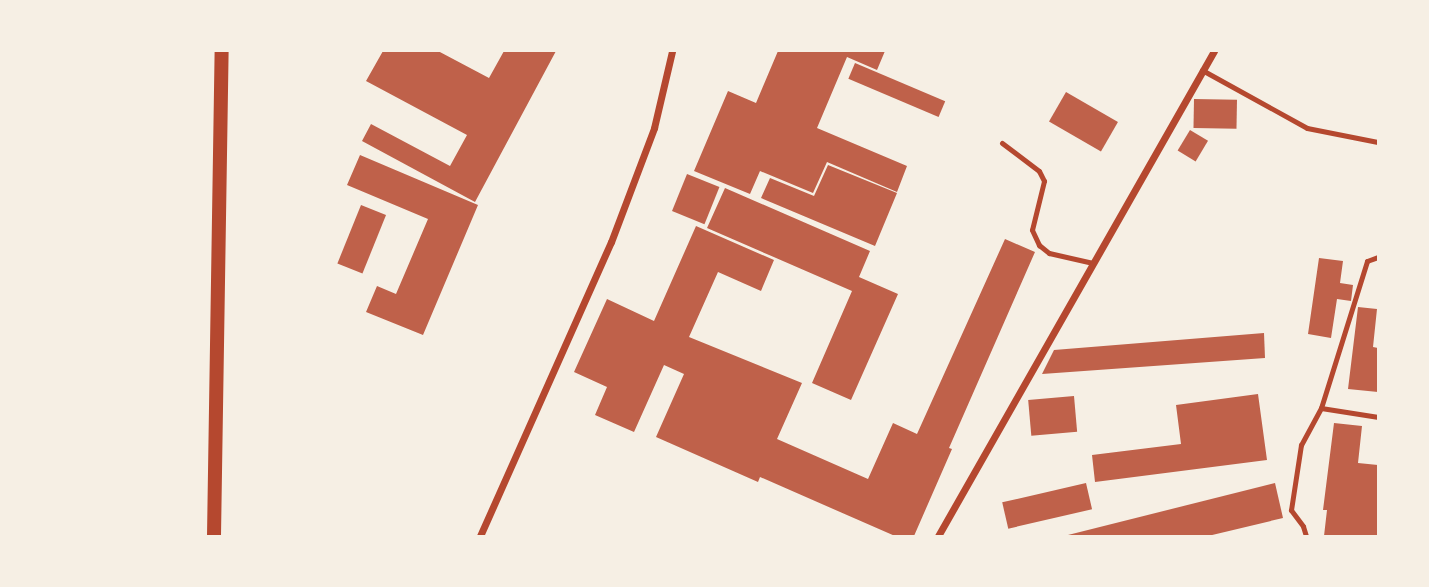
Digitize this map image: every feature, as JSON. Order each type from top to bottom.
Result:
[{"type":"main road","points":[[214,536],[222,51]]},
{"type":"street","points":[[480,536],[611,242],[654,128],[672,51]]},
{"type":"street","points":[[939,536],[1214,51]]},
{"type":"lane","points":[[1202,70],[1307,128],[1378,142]]},
{"type":"lane","points":[[1002,143],[1038,171],[1044,181],[1032,230],[1039,245],[1049,253],[1093,262]]},
{"type":"lane","points":[[1306,536],[1303,526],[1291,510],[1301,445],[1321,408],[1367,261],[1378,257]]},
{"type":"lane","points":[[1321,408],[1378,417]]},
{"type":"building","points":[[383,51],[438,51],[489,78],[504,51],[556,51],[475,202],[362,141],[371,124],[450,166],[467,135],[366,81]]},
{"type":"building","points":[[778,51],[885,51],[877,70],[847,57],[817,128],[907,166],[897,192],[827,162],[813,193],[760,171],[750,194],[694,171],[728,91],[756,103]]},
{"type":"building","points":[[855,63],[945,101],[939,117],[848,79]]},
{"type":"building","points":[[1066,92],[1118,122],[1101,151],[1049,121]]},
{"type":"building","points":[[1194,99],[1237,100],[1236,129],[1193,128]]},
{"type":"building","points":[[1190,130],[1208,141],[1196,161],[1178,151]]},
{"type":"building","points":[[360,155],[478,205],[423,335],[366,312],[377,286],[396,294],[428,219],[347,185]]},
{"type":"building","points":[[828,165],[897,193],[875,246],[761,198],[770,178],[814,196]]},
{"type":"building","points":[[687,174],[719,187],[704,224],[672,211]]},
{"type":"building","points":[[725,188],[870,251],[859,277],[898,294],[851,400],[812,383],[852,291],[707,228]]},
{"type":"building","points":[[361,205],[386,215],[362,274],[337,263]]},
{"type":"building","points":[[696,226],[774,260],[761,291],[718,272],[689,337],[802,383],[777,439],[868,479],[893,423],[917,434],[1005,239],[1035,252],[949,448],[952,449],[914,536],[895,536],[760,477],[758,482],[656,437],[684,374],[664,365],[634,432],[595,415],[607,387],[574,372],[607,299],[654,321]]},
{"type":"building","points":[[1319,258],[1343,261],[1340,283],[1353,285],[1351,301],[1337,299],[1331,338],[1308,334]]},
{"type":"building","points":[[1358,307],[1377,309],[1373,347],[1378,348],[1378,392],[1348,389]]},
{"type":"building","points":[[1264,333],[1265,358],[1042,374],[1054,350]]},
{"type":"building","points":[[1258,394],[1267,460],[1095,482],[1092,455],[1181,444],[1176,405]]},
{"type":"building","points":[[1074,396],[1077,432],[1031,436],[1028,400]]},
{"type":"building","points":[[1334,423],[1362,426],[1358,463],[1378,465],[1378,536],[1324,536],[1327,510],[1323,510]]},
{"type":"building","points":[[1086,483],[1092,509],[1008,529],[1002,502]]},
{"type":"building","points":[[1275,483],[1283,518],[1208,536],[1064,536]]}]
